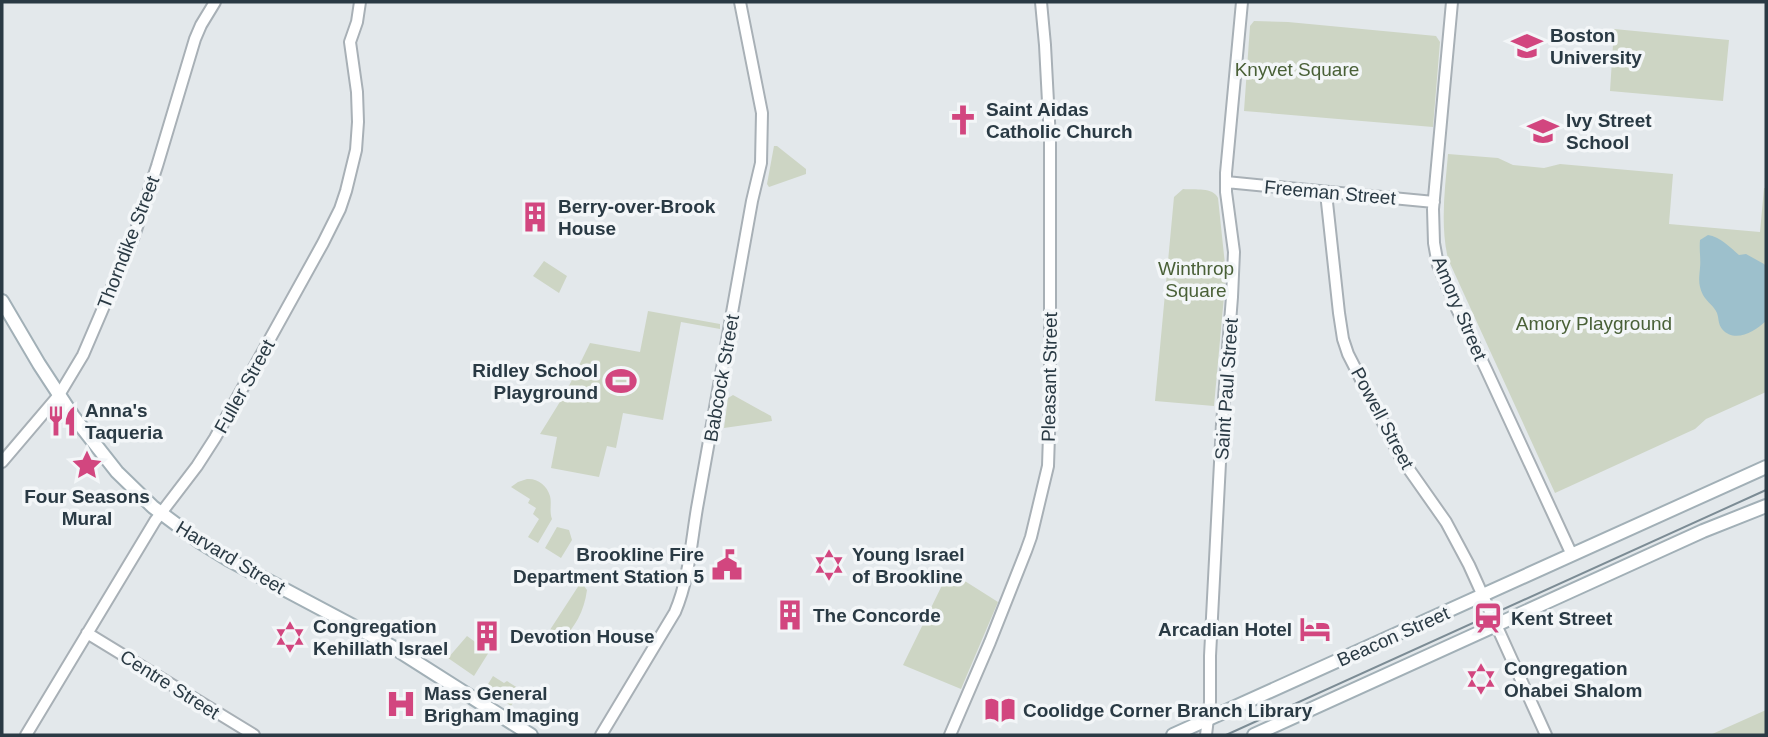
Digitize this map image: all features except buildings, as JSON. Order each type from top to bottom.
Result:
[{"type":"main road","name":"Harvard Street","points":[[2,301],[59,395],[117,472],[161,513],[229,561],[391,646],[531,735]]},
{"type":"main road","name":"Beacon Street","points":[[1173,735],[1766,467]]},
{"type":"main road","name":"Beacon Street","points":[[1254,735],[1703,531],[1766,506]]},
{"type":"street","name":"Thorndike Street","points":[[2,462],[59,395],[83,355],[134,236],[195,39],[215,2]]},
{"type":"street","name":"Fuller Street","points":[[26,735],[161,513],[215,438],[340,209],[356,150],[357,92],[351,42],[360,2]]},
{"type":"street","name":"Babcock Street","points":[[601,735],[675,612],[681,599],[691,553],[752,201],[761,163],[762,113],[740,2]]},
{"type":"street","name":"Pleasant Street","points":[[950,735],[1026,551],[1048,466],[1050,140],[1041,2]]},
{"type":"street","name":"Saint Paul Street","points":[[1206,735],[1234,252],[1226,173],[1242,2]]},
{"type":"street","name":"Amory Street","points":[[1452,2],[1434,202],[1434,243],[1438,265],[1572,555]]},
{"type":"street","name":"Freeman Street","points":[[1226,182],[1434,202]]},
{"type":"street","name":"Powell Street","points":[[1326,192],[1343,339],[1401,458],[1446,522],[1496,625]]},
{"type":"street","points":[[1496,625],[1546,735]]},
{"type":"street","name":"Centre Street","points":[[87,633],[254,735]]},
{"type":"green space","name":"Knyvet Square","points":[[1254,21],[1436,36],[1440,42],[1433,127],[1244,111],[1250,26]]},
{"type":"green space","points":[[1614,29],[1729,40],[1723,101],[1610,91]]},
{"type":"green space","points":[[774,146],[806,169],[806,174],[769,187],[767,184]]},
{"type":"green space","name":"Amory Playground","points":[[1448,154],[1498,158],[1513,165],[1544,168],[1560,164],[1673,174],[1669,224],[1760,232],[1766,188],[1766,392],[1706,419],[1695,429],[1555,493],[1448,259],[1444,220]]},
{"type":"green space","name":"Winthrop Square","points":[[1183,189],[1212,192],[1218,198],[1226,274],[1214,406],[1155,401],[1174,197]]},
{"type":"green space","points":[[544,261],[567,276],[559,293],[533,276]]},
{"type":"green space","name":"Ridley School Playground","points":[[648,311],[720,324],[720,329],[681,322],[663,420],[623,413],[616,448],[607,446],[599,477],[551,468],[557,437],[540,434],[566,392],[590,343],[640,352]]},
{"type":"green space","points":[[733,395],[771,416],[772,421],[724,428],[728,398]]},
{"type":"green space","points":[[527,479],[541,483],[551,499],[552,519],[538,543],[528,537],[539,519],[533,514],[536,508],[528,503],[530,499],[511,487]]},
{"type":"green space","points":[[557,527],[569,530],[572,540],[561,558],[545,548]]},
{"type":"green space","points":[[949,571],[998,602],[961,689],[903,665]]},
{"type":"green space","points":[[581,582],[587,590],[584,605],[574,625],[560,642],[546,636]]},
{"type":"green space","points":[[467,636],[489,652],[474,676],[448,658]]},
{"type":"green space","points":[[493,676],[521,690],[511,706],[485,689]]},
{"type":"green space","points":[[1766,710],[1766,735],[1710,735]]},
{"type":"water","points":[[1708,235],[1721,240],[1739,255],[1746,254],[1766,266],[1766,321],[1745,334],[1733,335],[1722,329],[1716,311],[1701,291],[1700,240]]},
{"type":"tram line","points":[[1226,735],[1766,490]]},
{"type":"place","name":"Boston University","points":[[1527,46]]},
{"type":"place","name":"Saint Aidas Catholic Church","points":[[963,120]]},
{"type":"place","name":"Ivy Street School","points":[[1543,131]]},
{"type":"place","name":"Berry-over-Brook House","points":[[535,217]]},
{"type":"place","name":"Ridley School Playground","points":[[621,381]]},
{"type":"place","name":"Anna's Taqueria","points":[[62,421]]},
{"type":"place","name":"Four Seasons Mural","points":[[87,465]]},
{"type":"place","name":"Brookline Fire Department Station 5","points":[[727,565]]},
{"type":"place","name":"Young Israel of Brookline","points":[[829,565]]},
{"type":"place","name":"The Concorde","points":[[790,615]]},
{"type":"place","name":"Kent Street","points":[[1488,618]]},
{"type":"place","name":"Arcadian Hotel","points":[[1315,629]]},
{"type":"place","name":"Devotion House","points":[[487,636]]},
{"type":"place","name":"Congregation Kehillath Israel","points":[[290,637]]},
{"type":"place","name":"Congregation Ohabei Shalom","points":[[1481,679]]},
{"type":"place","name":"Mass General Brigham Imaging","points":[[401,704]]},
{"type":"place","name":"Coolidge Corner Branch Library","points":[[1000,710]]}]
